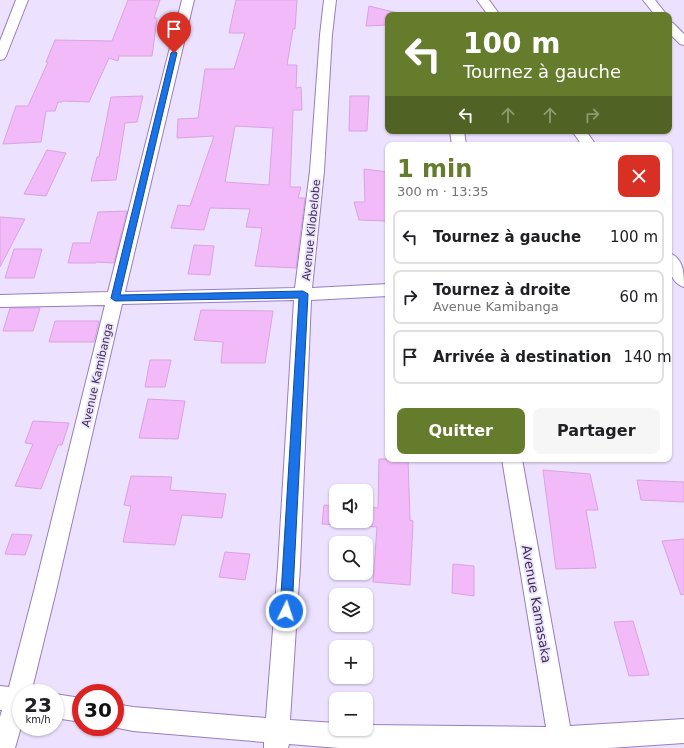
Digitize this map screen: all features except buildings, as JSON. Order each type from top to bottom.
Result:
[{"type":"street","points":[[0,56],[22,0]]},
{"type":"street","name":"Avenue Kamibanga","points":[[17,684],[94,389],[132,224],[188,0]]},
{"type":"street","name":"Avenue Kilobelobe","points":[[277,739],[289,566],[303,294],[317,171],[326,35],[330,0]]},
{"type":"street","points":[[483,0],[492,12]]},
{"type":"street","points":[[649,0],[659,12]]},
{"type":"street","points":[[672,29],[684,41]]},
{"type":"street","points":[[672,263],[684,281]]},
{"type":"street","points":[[672,282],[684,281]]},
{"type":"street","points":[[0,301],[303,294],[385,290]]},
{"type":"street","name":"Avenue Kamasaka","points":[[513,462],[561,744]]},
{"type":"street","name":"Avenue Kamibanga","points":[[3,748],[12,705]]},
{"type":"street","points":[[124,717],[277,739],[448,737],[561,744],[684,731]]},
{"type":"route","points":[[174,53],[115,298],[303,294],[292,522],[286,611]]}]
